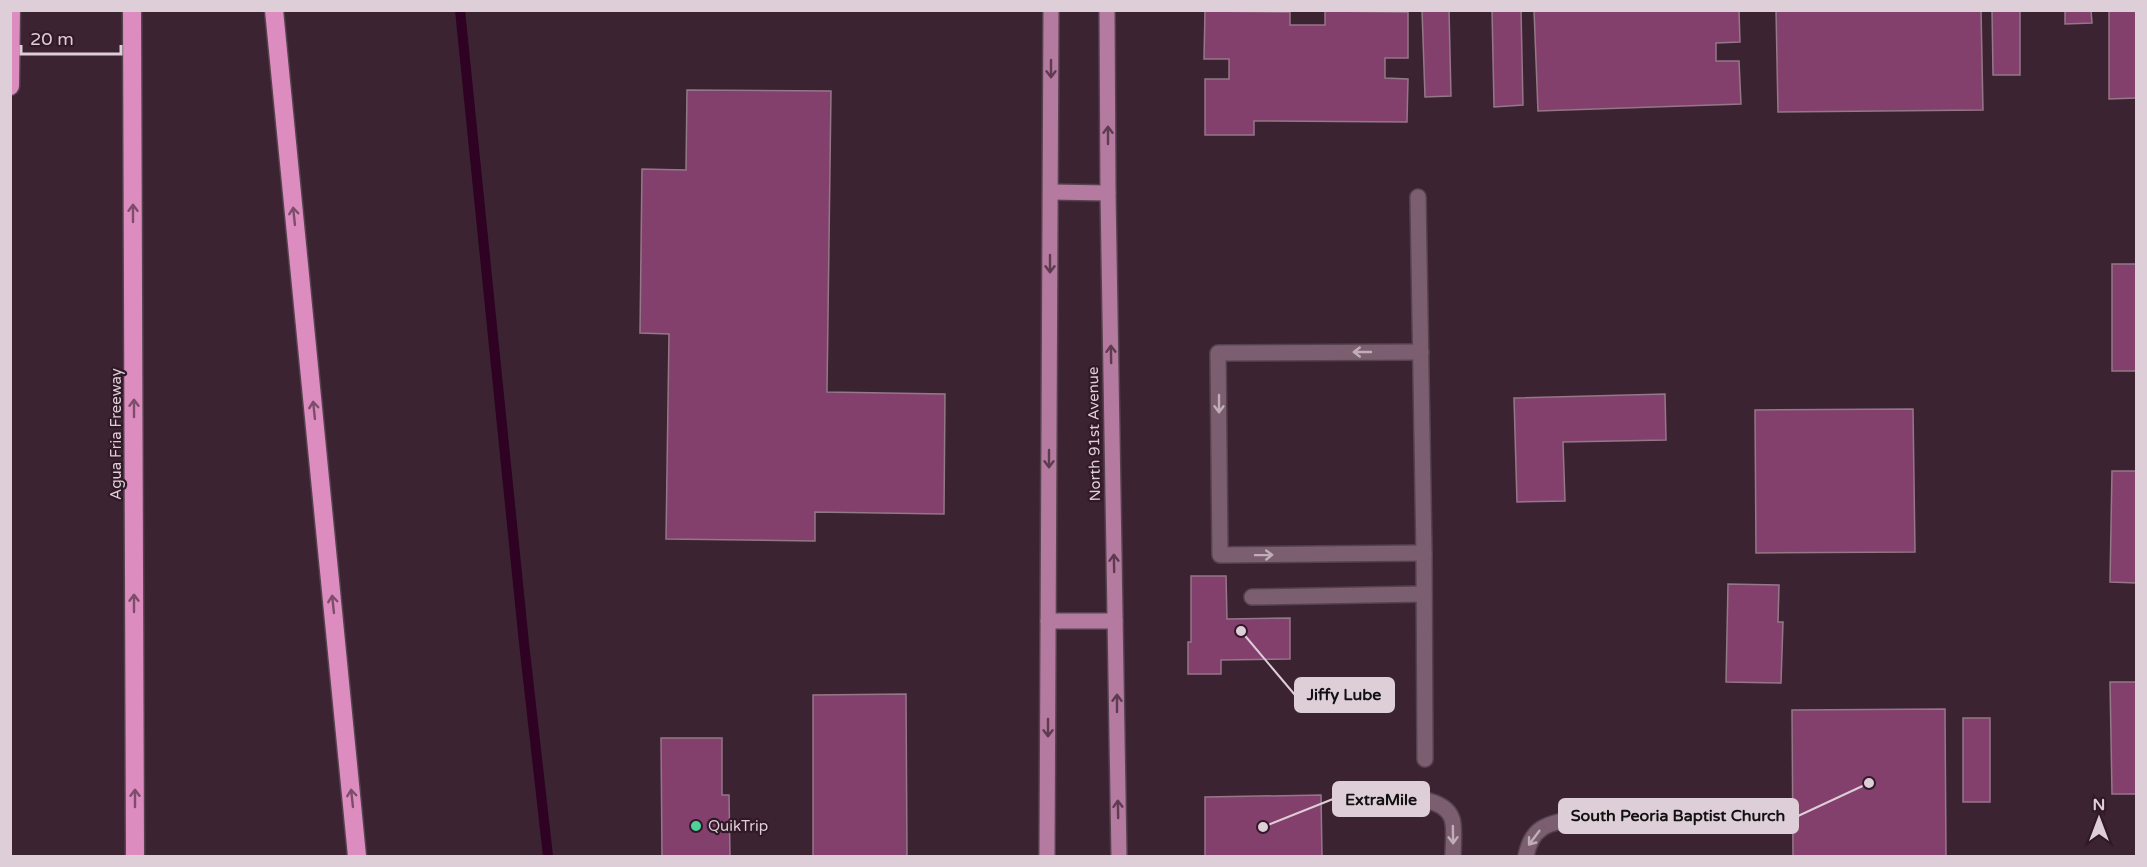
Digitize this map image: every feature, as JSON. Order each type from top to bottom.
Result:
[{"type":"highway","points":[[10,86],[11,10]]},
{"type":"highway","name":"Agua Fria Freeway","points":[[132,10],[135,856]]},
{"type":"highway","points":[[273,10],[357,856]]},
{"type":"main road","points":[[1047,856],[1051,10]]},
{"type":"main road","name":"North 91st Avenue","points":[[1107,10],[1119,856]]},
{"type":"main road","points":[[1051,192],[1108,194]]},
{"type":"main road","points":[[1048,621],[1115,621]]},
{"type":"lane","points":[[1418,197],[1425,759]]},
{"type":"lane","points":[[1421,352],[1218,353],[1220,555],[1424,553]]},
{"type":"lane","points":[[1252,597],[1424,594]]},
{"type":"lane","points":[[1375,798],[1419,799],[1442,805],[1452,819],[1453,856]]},
{"type":"lane","points":[[1526,856],[1528,844],[1542,829],[1568,819],[1670,819]]},
{"type":"building","points":[[1422,10],[1449,10],[1451,96],[1425,97]]},
{"type":"building","points":[[1492,10],[1521,10],[1523,105],[1494,107]]},
{"type":"building","points":[[1534,10],[1739,10],[1740,42],[1716,43],[1716,61],[1739,61],[1741,104],[1538,111]]},
{"type":"building","points":[[1776,10],[1981,10],[1983,110],[1778,112]]},
{"type":"building","points":[[1992,10],[2020,10],[2020,75],[1993,75]]},
{"type":"building","points":[[2065,10],[2091,10],[2092,23],[2065,24]]},
{"type":"building","points":[[2109,10],[2136,10],[2136,98],[2109,99]]},
{"type":"building","points":[[1205,11],[1290,12],[1290,25],[1325,25],[1325,11],[1408,12],[1408,58],[1385,58],[1385,78],[1408,79],[1407,122],[1254,121],[1254,135],[1205,135],[1205,79],[1229,79],[1229,59],[1204,59]]},
{"type":"building","points":[[687,90],[831,91],[827,392],[945,394],[944,514],[815,512],[815,541],[666,539],[669,334],[640,333],[642,169],[686,170]]},
{"type":"building","points":[[2112,264],[2136,264],[2136,371],[2112,371]]},
{"type":"building","points":[[1665,394],[1666,440],[1563,442],[1565,501],[1517,502],[1514,398]]},
{"type":"building","points":[[1913,409],[1915,552],[1756,553],[1755,410]]},
{"type":"building","points":[[2112,471],[2136,471],[2136,583],[2110,582]]},
{"type":"building","points":[[1191,576],[1226,576],[1227,619],[1290,618],[1290,659],[1221,660],[1221,674],[1188,674],[1188,642],[1191,642]]},
{"type":"building","points":[[1728,584],[1779,585],[1778,622],[1783,622],[1781,683],[1726,682]]},
{"type":"building","points":[[2110,682],[2136,682],[2136,794],[2112,794]]},
{"type":"building","points":[[906,694],[907,856],[813,856],[813,695]]},
{"type":"building","points":[[1945,709],[1946,856],[1793,856],[1792,710]]},
{"type":"building","points":[[1963,718],[1990,718],[1990,802],[1963,802]]},
{"type":"building","name":"QuikTrip","points":[[661,738],[722,738],[722,795],[729,795],[730,856],[662,856]]},
{"type":"building","points":[[1321,795],[1322,856],[1205,856],[1205,797]]},
{"type":"waterway","points":[[460,10],[524,643],[548,856]]},
{"type":"place","name":"Jiffy Lube","points":[[1241,631]]},
{"type":"place","name":"South Peoria Baptist Church","points":[[1869,783]]},
{"type":"place","name":"QuikTrip","points":[[696,826]]},
{"type":"place","name":"ExtraMile","points":[[1263,827]]}]
